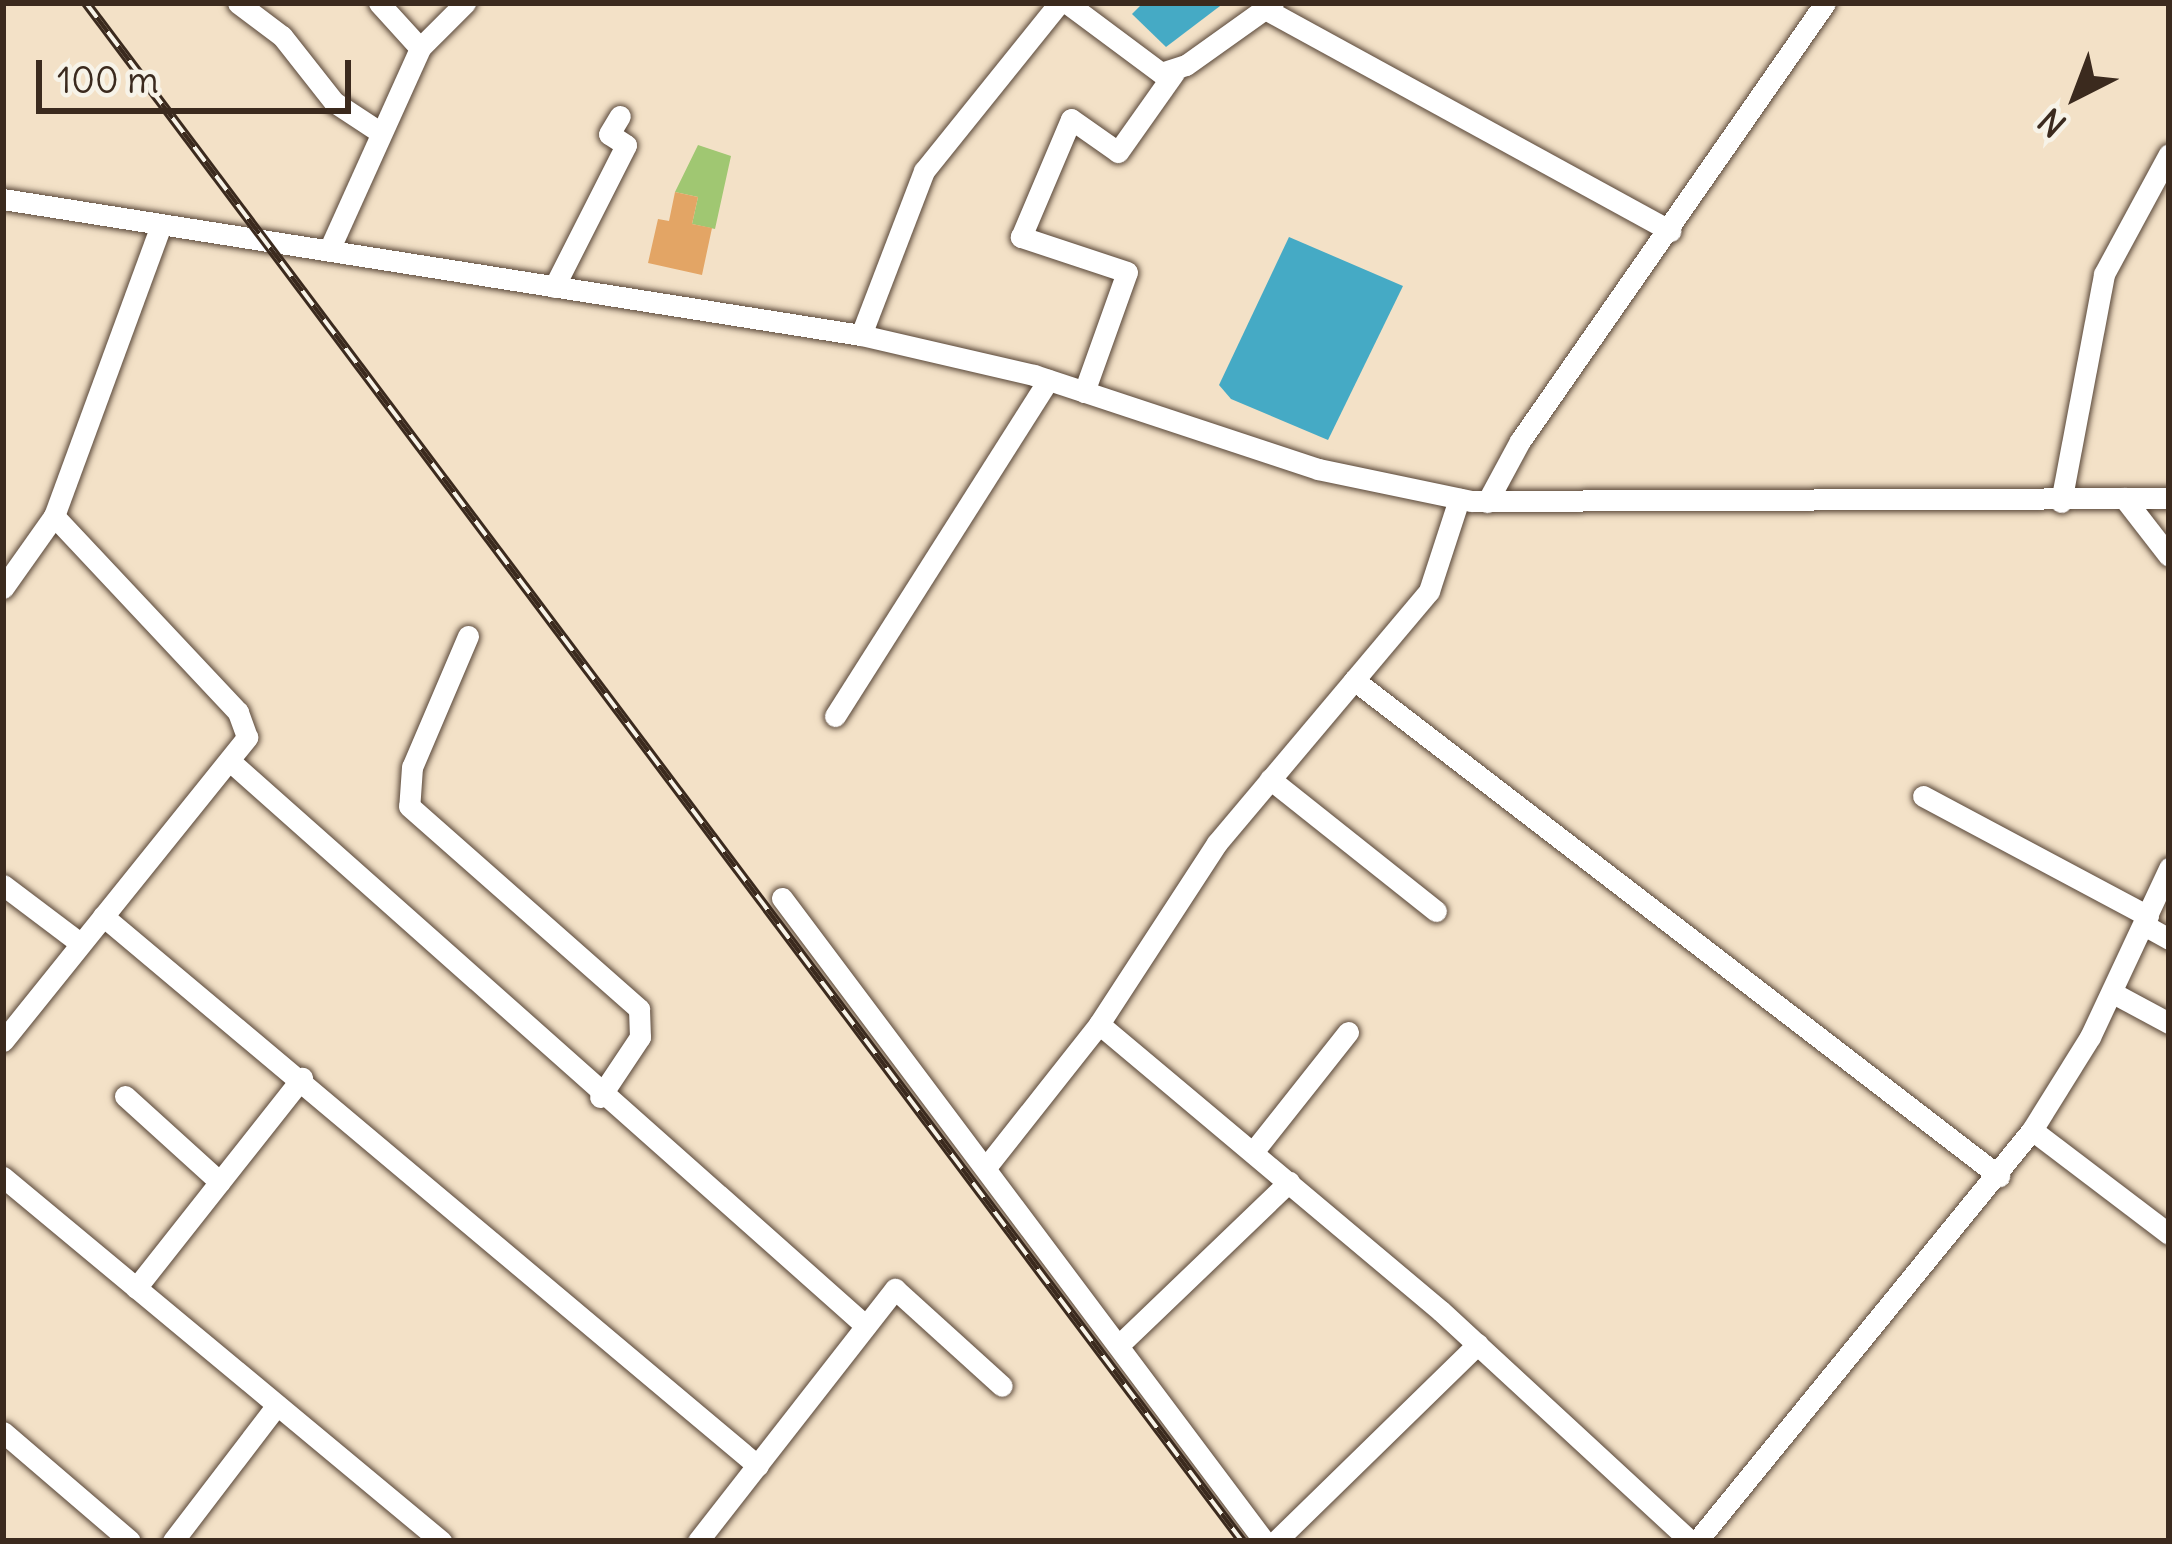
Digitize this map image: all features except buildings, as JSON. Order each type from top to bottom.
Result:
[{"type":"street","points":[[238,3],[282,36],[334,102],[381,133]]},
{"type":"street","points":[[379,3],[421,49]]},
{"type":"street","points":[[329,250],[421,49],[465,3]]},
{"type":"street","points":[[861,335],[925,171],[1063,3],[1149,68],[1174,73]]},
{"type":"street","points":[[1090,21],[1107,3]]},
{"type":"street","points":[[1486,502],[1520,441],[1671,231],[1825,3]]},
{"type":"street","points":[[1084,392],[1127,272],[1021,237],[1071,119],[1118,152],[1174,73],[1270,7],[1671,231]]},
{"type":"street","points":[[554,287],[626,145],[609,134],[620,116]]},
{"type":"street","points":[[2061,502],[2104,274],[2169,154]]},
{"type":"street","points":[[3,199],[861,335],[1048,380],[1318,469],[1460,499],[2061,502],[2169,498]]},
{"type":"street","points":[[3,588],[54,516],[161,225]]},
{"type":"street","points":[[835,716],[1048,380]]},
{"type":"street","points":[[2124,498],[2169,556]]},
{"type":"street","points":[[987,1166],[1099,1024],[1196,874],[1429,591],[1460,499]]},
{"type":"street","points":[[3,1041],[247,737],[245,720],[54,516]]},
{"type":"street","points":[[468,636],[412,767],[410,806],[639,1010],[640,1037],[600,1097]]},
{"type":"street","points":[[1354,680],[1999,1176]]},
{"type":"street","points":[[231,762],[600,1097],[866,1325]]},
{"type":"street","points":[[1270,779],[1436,911]]},
{"type":"street","points":[[1923,796],[2146,921],[2169,939]]},
{"type":"street","points":[[1099,1024],[1478,1344],[1694,1541],[1999,1176],[2032,1130],[2113,993],[2169,868]]},
{"type":"street","points":[[3,885],[80,943]]},
{"type":"street","points":[[782,898],[1121,1343],[1264,1541]]},
{"type":"street","points":[[103,916],[302,1078],[758,1466]]},
{"type":"street","points":[[2113,993],[2169,1023]]},
{"type":"street","points":[[1253,1152],[1348,1032]]},
{"type":"street","points":[[136,1288],[302,1078]]},
{"type":"street","points":[[125,1096],[220,1182]]},
{"type":"street","points":[[2032,1130],[2169,1234]]},
{"type":"street","points":[[3,1177],[441,1541]]},
{"type":"street","points":[[1121,1343],[1288,1182]]},
{"type":"street","points":[[698,1541],[895,1289],[1002,1386]]},
{"type":"street","points":[[1276,1541],[1478,1344]]},
{"type":"street","points":[[172,1541],[277,1405]]},
{"type":"street","points":[[3,1432],[130,1541]]},
{"type":"green space","points":[[698,145],[731,156],[715,229],[692,224],[698,197],[675,192]]},
{"type":"water","points":[[1143,3],[1224,3],[1166,47],[1132,14]]},
{"type":"water","points":[[1289,237],[1403,286],[1328,440],[1231,399],[1219,385]]},
{"type":"railway","points":[[86,3],[1242,1541]]}]
